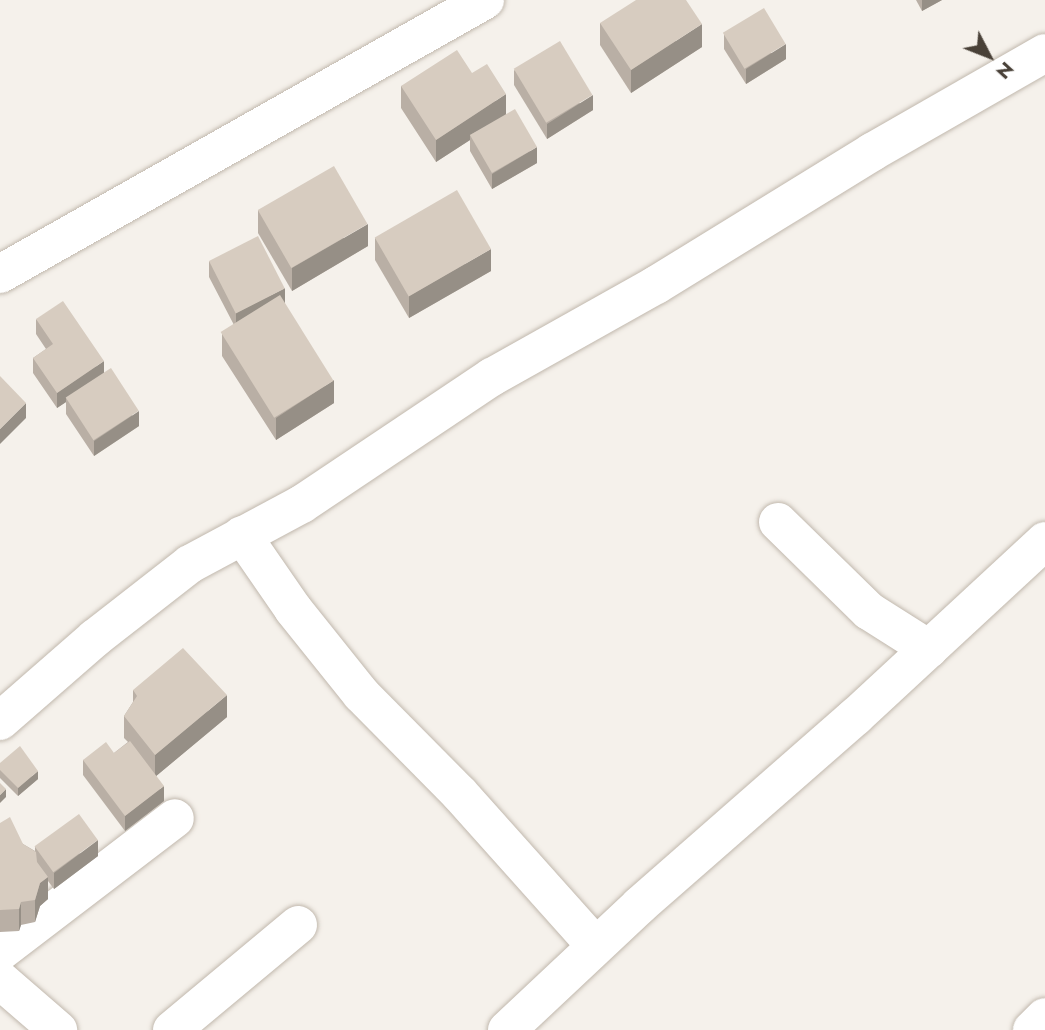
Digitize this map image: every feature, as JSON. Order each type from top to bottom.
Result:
[{"type":"street","points":[[0,274],[485,0]]},
{"type":"street","points":[[0,721],[136,605],[190,564],[302,504],[492,377],[656,285],[872,152],[1045,53]]},
{"type":"street","points":[[778,522],[869,611],[929,649]]},
{"type":"street","points":[[242,535],[293,610],[361,694],[460,793],[596,946]]},
{"type":"street","points":[[507,1030],[596,946],[929,649],[1045,541]]},
{"type":"street","points":[[0,953],[175,818]]},
{"type":"street","points":[[172,1030],[299,925]]},
{"type":"street","points":[[0,980],[58,1030]]},
{"type":"street","points":[[1032,1030],[1045,1017]]},
{"type":"building","points":[[636,0],[686,0],[702,24],[631,70],[600,23]]},
{"type":"building","points":[[764,8],[786,44],[744,69],[723,33]]},
{"type":"building","points":[[560,41],[592,95],[546,123],[514,69]]},
{"type":"building","points":[[457,50],[472,73],[487,64],[506,94],[436,140],[401,86]]},
{"type":"building","points":[[515,109],[537,147],[492,173],[470,135]]},
{"type":"building","points":[[334,166],[368,224],[291,268],[258,210]]},
{"type":"building","points":[[457,190],[491,249],[409,296],[375,238]]},
{"type":"building","points":[[258,236],[285,289],[236,314],[209,261]]},
{"type":"building","points":[[280,295],[334,381],[274,418],[221,332]]},
{"type":"building","points":[[63,301],[104,361],[57,393],[33,358],[53,344],[36,319]]},
{"type":"building","points":[[111,368],[139,411],[93,440],[66,397]]},
{"type":"building","points":[[0,376],[26,403],[0,429]]},
{"type":"building","points":[[183,648],[227,695],[155,755],[124,716],[137,696],[133,690]]},
{"type":"building","points":[[130,741],[164,786],[125,816],[83,760],[106,742],[114,753]]},
{"type":"building","points":[[20,746],[38,771],[18,788],[0,770],[0,763]]},
{"type":"building","points":[[0,783],[6,789],[0,795]]},
{"type":"building","points":[[79,814],[98,840],[53,872],[35,846]]},
{"type":"building","points":[[10,817],[23,844],[36,852],[37,862],[48,877],[40,883],[35,900],[21,902],[19,909],[0,910],[0,823]]}]
